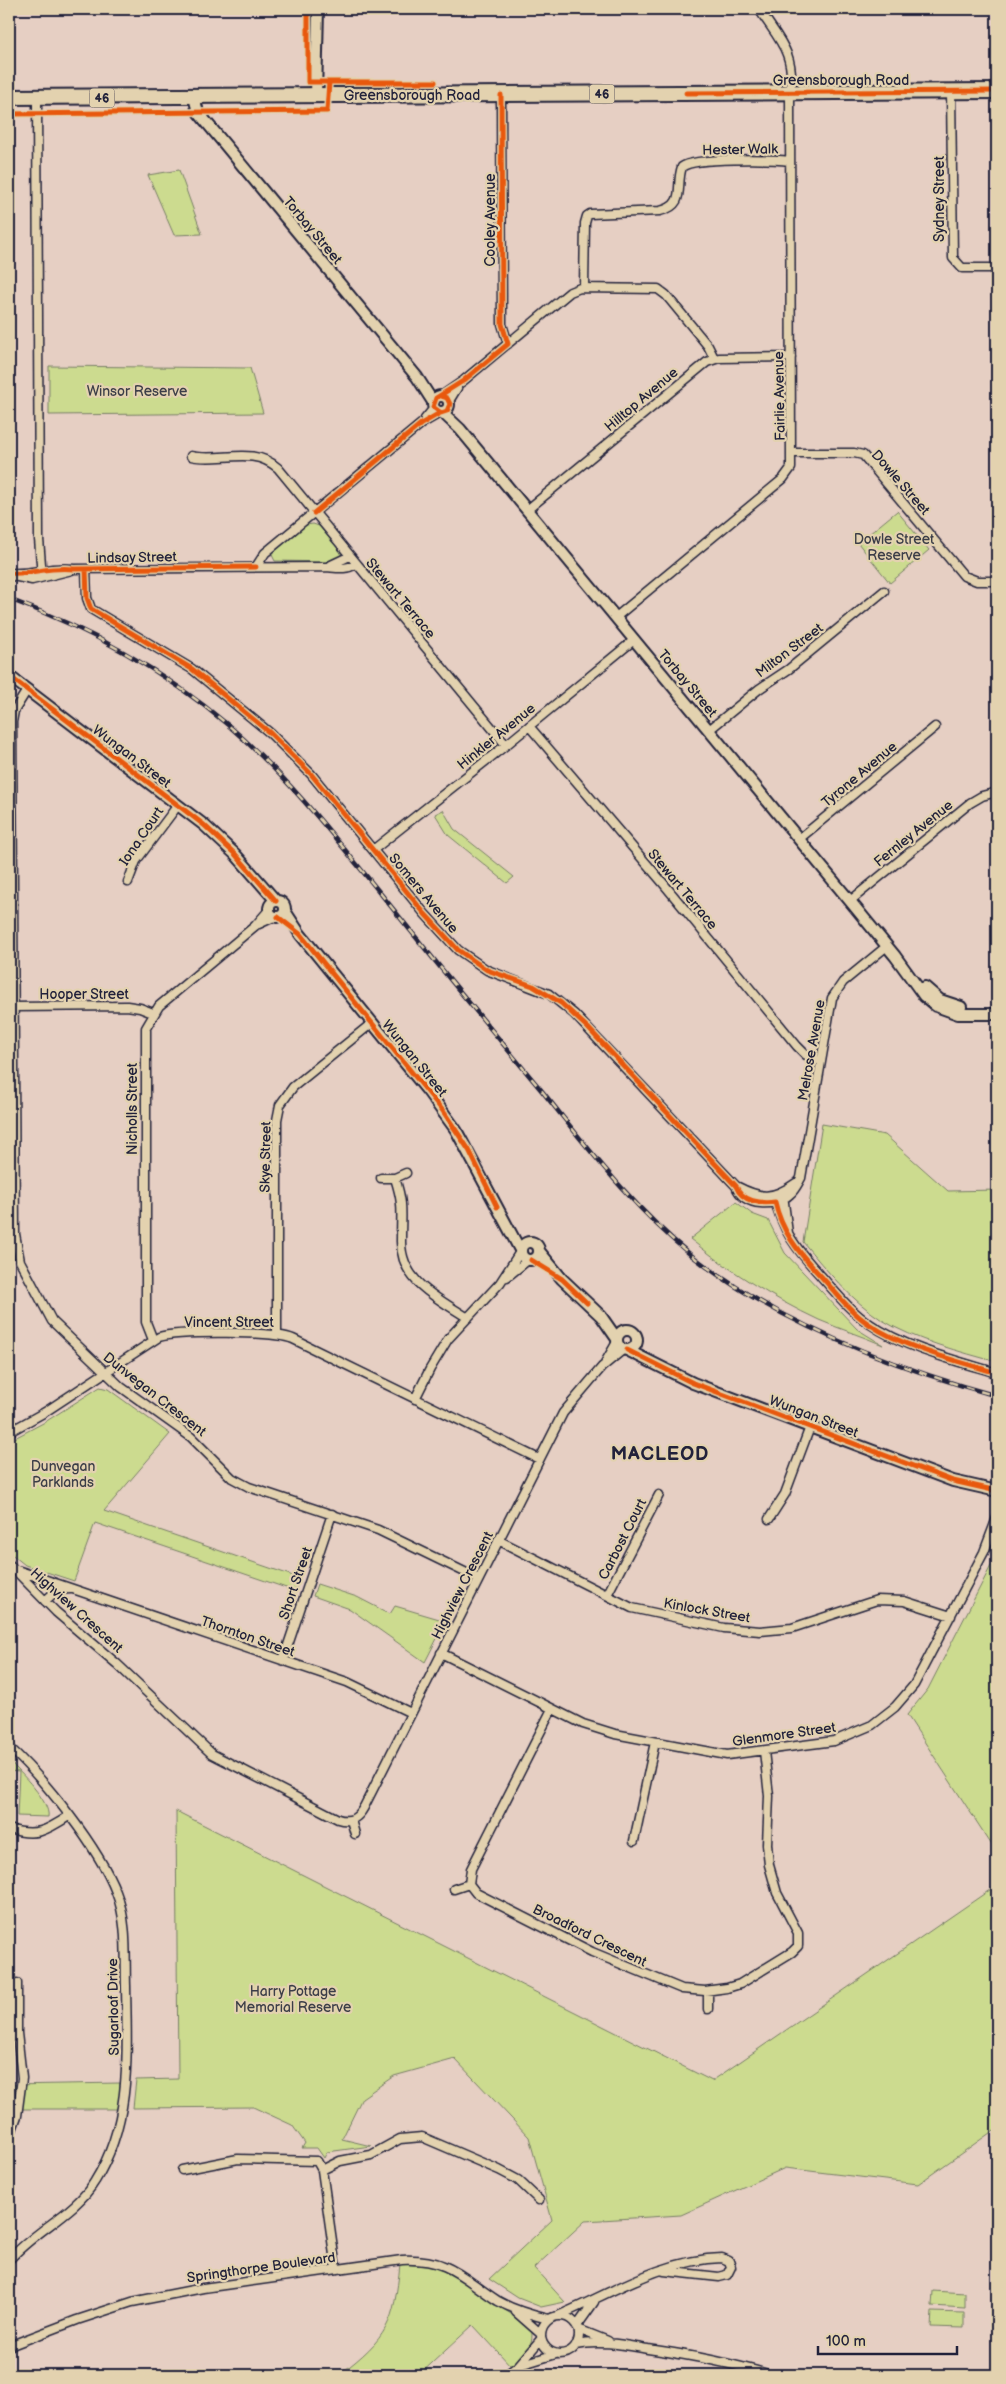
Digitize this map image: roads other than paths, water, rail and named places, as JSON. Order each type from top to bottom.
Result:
[{"type":"highway","name":"Greensborough Road","points":[[37,98],[997,91]]},
{"type":"highway","name":"46","points":[[9,99],[37,98]]},
{"type":"street","points":[[316,96],[318,9]]},
{"type":"street","name":"Fairlie Avenue","points":[[616,617],[783,479],[791,468],[790,92],[792,70],[786,50],[759,9]]},
{"type":"street","name":"Sydney Street","points":[[951,91],[953,258],[962,268],[997,268]]},
{"type":"street","name":"Cooley Avenue","points":[[500,95],[502,324],[508,344]]},
{"type":"street","name":"Torbay Street","points":[[194,97],[198,112],[895,956],[938,1003]]},
{"type":"street","points":[[37,98],[39,539],[41,573]]},
{"type":"street","name":"Hester Walk","points":[[584,288],[585,223],[587,216],[590,214],[655,211],[670,208],[679,194],[681,170],[684,165],[693,162],[750,158],[790,161]]},
{"type":"street","points":[[256,567],[260,558],[421,424],[463,381],[570,292],[584,288],[658,289],[666,295],[708,346],[714,358],[791,357]]},
{"type":"street","name":"Hilltop Avenue","points":[[527,510],[703,364],[714,358]]},
{"type":"street","name":"Dowle Street","points":[[792,454],[854,453],[863,455],[964,576],[977,581],[997,581]]},
{"type":"street","name":"Stewart Terrace","points":[[191,456],[210,458],[238,455],[262,458],[278,468],[506,745]]},
{"type":"street","name":"Lindsay Street","points":[[327,566],[339,563],[350,556]]},
{"type":"street","name":"Lindsay Street","points":[[9,574],[27,580],[41,573],[74,569],[327,566],[346,568],[356,564]]},
{"type":"street","name":"Somers Avenue","points":[[86,569],[87,598],[91,609],[192,669],[246,712],[300,762],[425,914],[458,950],[487,970],[549,994],[574,1014],[736,1186],[754,1195],[774,1199],[783,1196]]},
{"type":"street","name":"Milton Street","points":[[709,730],[759,689],[789,669],[884,591]]},
{"type":"street","name":"Hinkler Avenue","points":[[373,850],[506,745],[634,640]]},
{"type":"street","name":"Wungan Street","points":[[9,676],[219,838],[257,881],[275,910],[300,934],[456,1130],[469,1150],[520,1251]]},
{"type":"street","name":"Dunvegan Crescent","points":[[28,690],[14,711],[12,722],[11,993],[13,1007],[14,1234],[17,1253],[42,1305],[52,1321],[104,1372],[191,1437],[232,1478],[249,1487],[392,1536],[479,1579]]},
{"type":"street","name":"Stewart Terrace","points":[[529,726],[663,883],[797,1046],[806,1056],[821,1062]]},
{"type":"street","name":"Tyrone Avenue","points":[[799,839],[935,727]]},
{"type":"street","name":"Fernley Avenue","points":[[850,901],[962,809],[976,799],[997,792]]},
{"type":"street","name":"Iona Court","points":[[128,882],[136,862],[178,805]]},
{"type":"street","name":"Nicholls Street","points":[[153,1340],[146,1322],[146,1028],[153,1013],[168,997],[275,910]]},
{"type":"street","name":"Melrose Avenue","points":[[783,1196],[799,1181],[804,1167],[830,1009],[835,992],[843,982],[887,946]]},
{"type":"street","points":[[938,1003],[963,1007],[997,1007]]},
{"type":"street","points":[[938,1003],[958,1014],[997,1014]]},
{"type":"street","name":"Hooper Street","points":[[13,1007],[127,1006],[153,1013]]},
{"type":"street","name":"Skye Street","points":[[277,1334],[277,1120],[280,1105],[293,1087],[372,1023]]},
{"type":"street","points":[[381,1178],[395,1178],[406,1173]]},
{"type":"street","points":[[395,1178],[403,1208],[401,1249],[408,1270],[424,1290],[468,1318]]},
{"type":"street","points":[[783,1196],[789,1235]]},
{"type":"street","points":[[774,1199],[781,1222],[801,1255],[851,1309],[868,1324],[913,1345],[997,1373]]},
{"type":"street","name":"Wungan Street","points":[[505,1222],[531,1242]]},
{"type":"street","points":[[415,1399],[440,1351],[500,1283],[530,1260],[536,1258],[539,1251],[536,1244],[531,1242],[525,1243],[500,1283]]},
{"type":"street","points":[[520,1251],[523,1258],[530,1260]]},
{"type":"street","name":"Wungan Street","points":[[539,1251],[562,1279],[601,1316],[621,1345],[660,1367],[693,1383],[953,1481],[997,1491]]},
{"type":"street","name":"Wungan Street","points":[[530,1260],[562,1279]]},
{"type":"street","name":"Wungan Street","points":[[601,1316],[626,1330]]},
{"type":"street","points":[[626,1330],[635,1335],[636,1341],[632,1348],[621,1345],[619,1334],[626,1330]]},
{"type":"street","name":"Vincent Street","points":[[9,1432],[45,1412],[153,1340],[173,1334],[277,1334],[293,1339],[539,1459]]},
{"type":"street","name":"Wungan Street","points":[[636,1341],[660,1367]]},
{"type":"street","name":"Highview Crescent","points":[[11,1566],[45,1601],[117,1664],[212,1754],[338,1819],[351,1820],[361,1813],[567,1406],[621,1345]]},
{"type":"street","points":[[770,1519],[785,1494],[810,1427]]},
{"type":"street","name":"Carbost Court","points":[[607,1595],[659,1495]]},
{"type":"street","name":"Short Street","points":[[283,1660],[332,1514]]},
{"type":"street","name":"Glenmore Street","points":[[442,1653],[596,1729],[715,1754],[764,1751],[834,1741],[872,1726],[895,1707],[914,1685],[984,1552],[997,1518]]},
{"type":"street","name":"Kinlock Street","points":[[498,1540],[607,1595],[646,1612],[743,1631],[760,1632],[792,1628],[877,1600],[912,1603],[951,1616]]},
{"type":"street","name":"Thornton Street","points":[[11,1566],[74,1590],[355,1685],[411,1713]]},
{"type":"street","points":[[35,1591],[44,1578]]},
{"type":"street","points":[[45,1601],[57,1590],[74,1590]]},
{"type":"street","points":[[454,1889],[469,1884],[471,1869],[552,1708]]},
{"type":"street","points":[[634,1841],[655,1742]]},
{"type":"street","name":"Sugarloaf Drive","points":[[9,1747],[34,1772],[107,1871],[118,1895],[123,1919],[126,1996],[126,2092],[114,2140],[94,2183],[81,2198],[30,2238],[9,2260]]},
{"type":"street","name":"Broadford Crescent","points":[[469,1884],[476,1893],[618,1964],[671,1986],[694,1991],[708,1991],[740,1984],[792,1952],[799,1942],[798,1933],[777,1893],[769,1865],[767,1844],[770,1796],[764,1751]]},
{"type":"street","points":[[9,1829],[26,1833],[42,1832],[68,1816]]},
{"type":"street","points":[[351,1820],[355,1834]]},
{"type":"street","points":[[9,2138],[17,2116],[22,2083],[17,2033],[17,1984]]},
{"type":"street","points":[[708,1991],[708,2009]]},
{"type":"street","points":[[322,2170],[340,2161],[371,2154],[400,2139],[422,2137],[435,2140],[518,2180],[539,2200]]},
{"type":"street","points":[[182,2170],[228,2160],[250,2158],[314,2160],[322,2170],[336,2269]]},
{"type":"street","points":[[518,2366],[541,2336],[542,2328],[549,2319],[560,2316],[630,2282],[664,2271],[718,2258],[728,2260],[731,2267],[727,2275],[720,2277],[664,2271]]},
{"type":"street","name":"Springthorpe Boulevard","points":[[9,2346],[77,2320],[132,2302],[184,2291],[402,2260],[434,2262],[463,2275],[512,2308],[541,2336]]},
{"type":"street","points":[[576,2345],[577,2328],[595,2300]]},
{"type":"street","name":"Springthorpe Boulevard","points":[[512,2308],[549,2319]]},
{"type":"street","points":[[560,2316],[570,2318],[577,2328],[612,2343]]},
{"type":"street","points":[[541,2336],[547,2349],[557,2354]]},
{"type":"street","points":[[506,2375],[518,2366],[539,2357],[568,2352],[576,2345],[587,2342],[612,2343],[695,2356],[771,2375]]},
{"type":"railway","points":[[9,599],[38,610],[96,637],[151,669],[203,705],[228,725],[270,764],[327,828],[612,1177],[650,1218],[691,1255],[724,1279],[760,1301],[837,1340],[917,1371],[997,1396]]},
{"type":"district","name":"MACLEOD","points":[[660,1453]]},
{"type":"park label","name":"Winsor Reserve","points":[[137,391]]},
{"type":"park label","name":"Dowle Street Reserve","points":[[894,548]]},
{"type":"park label","name":"Dunvegan Parklands","points":[[63,1474]]},
{"type":"park label","name":"Harry Pottage Memorial Reserve","points":[[293,1999]]}]
